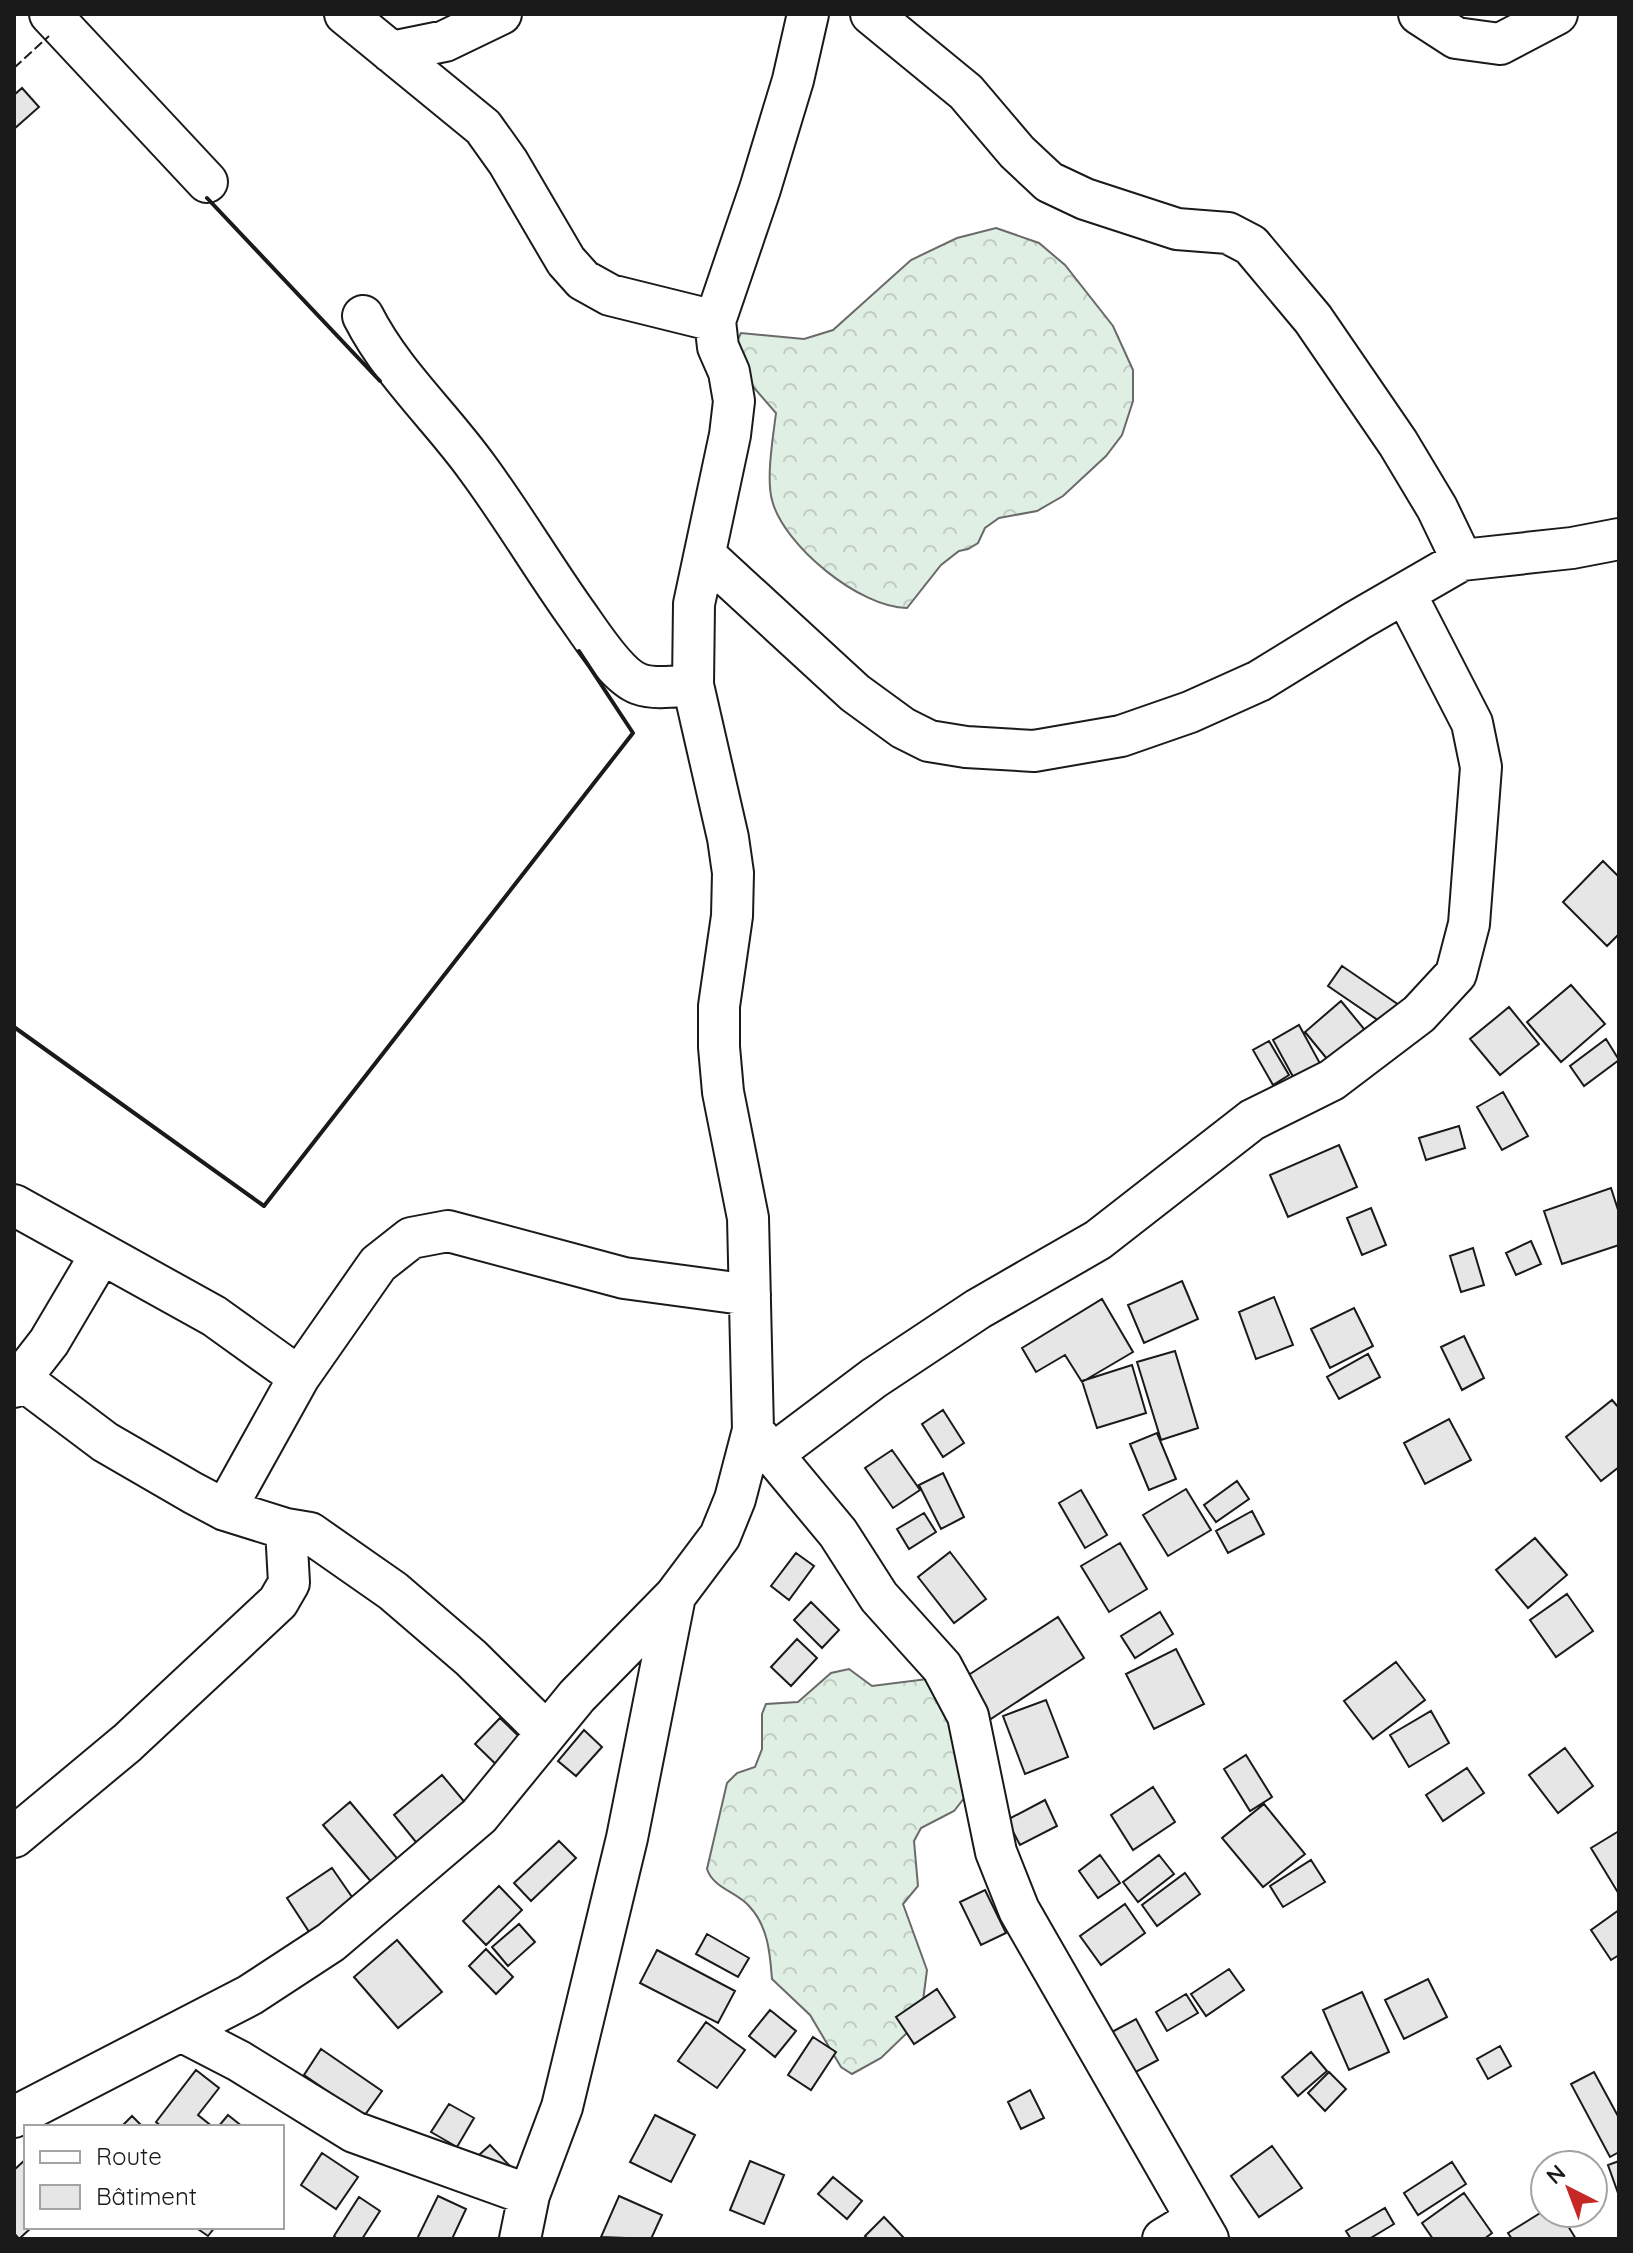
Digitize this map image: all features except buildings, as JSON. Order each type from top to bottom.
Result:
[{"type":"street","points":[[50,14],[207,182]]},
{"type":"street","points":[[345,14],[483,127],[508,162],[566,261],[583,280],[610,295],[715,321]]},
{"type":"street","points":[[391,52],[445,41],[501,14]]},
{"type":"street","points":[[14,2117],[250,1995],[331,1942],[479,1816],[546,1732],[611,1659],[675,1596],[720,1536],[763,1442],[750,1295],[748,1218],[723,1092],[719,1047],[719,1006],[732,916],[733,873],[693,685],[694,604],[730,435],[734,401],[729,372],[718,347],[715,321],[785,107],[808,14]]},
{"type":"street","points":[[871,14],[966,92],[1017,152],[1049,182],[1085,199],[1177,229],[1228,233],[1251,245],[1313,319],[1398,443],[1437,508],[1462,560]]},
{"type":"street","points":[[1419,14],[1456,38],[1500,44],[1557,14]]},
{"type":"street","points":[[363,316],[377,345],[477,468],[535,556],[598,644],[623,672],[638,684],[661,687],[693,685]]},
{"type":"street","points":[[706,556],[855,693],[903,728],[929,741],[1034,751],[1121,736],[1190,712],[1259,681],[1462,560],[1572,548],[1619,539]]},
{"type":"street","points":[[763,1442],[874,1378],[978,1309],[1098,1240],[1252,1120],[1332,1080],[1419,1014],[1456,974],[1469,924],[1481,767],[1472,723],[1405,593]]},
{"type":"street","points":[[14,1205],[214,1316],[299,1377]]},
{"type":"street","points":[[225,1510],[299,1377],[378,1264],[411,1238],[448,1231],[624,1278],[750,1295]]},
{"type":"street","points":[[101,1254],[49,1342],[17,1382],[105,1442],[225,1510],[286,1529],[310,1533],[393,1591],[471,1658],[546,1732]]},
{"type":"street","points":[[763,1442],[838,1533],[879,1597],[942,1667],[968,1716],[996,1852],[1019,1910],[1189,2232]]},
{"type":"street","points":[[14,1837],[127,1743],[278,1602],[289,1583],[286,1529]]},
{"type":"street","points":[[520,2239],[529,2195],[562,2107],[627,1838],[675,1596]]},
{"type":"street","points":[[181,2031],[239,2061],[354,2132],[529,2195]]},
{"type":"green space","points":[[996,228],[1039,243],[1065,265],[1113,326],[1133,370],[1133,401],[1122,435],[1106,456],[1063,496],[1037,511],[999,518],[985,528],[978,543],[959,551],[941,565],[907,608],[888,605],[847,586],[826,571],[791,536],[779,518],[772,500],[770,480],[776,413],[742,374],[735,345],[741,333],[804,339],[833,330],[911,260],[957,238]]},
{"type":"green space","points":[[849,1669],[872,1686],[927,1679],[946,1701],[965,1797],[954,1811],[921,1828],[914,1841],[918,1886],[903,1904],[927,1970],[923,2001],[910,2030],[881,2058],[852,2074],[841,2067],[810,2015],[772,1979],[767,1940],[755,1914],[744,1901],[714,1881],[707,1869],[727,1783],[737,1773],[755,1767],[762,1749],[762,1714],[766,1704],[798,1702],[831,1673]]},
{"type":"fence","points":[[14,68],[49,36]]},
{"type":"wall","points":[[207,198],[380,381]]},
{"type":"wall","points":[[14,1027],[264,1206],[633,733],[579,651]]}]
